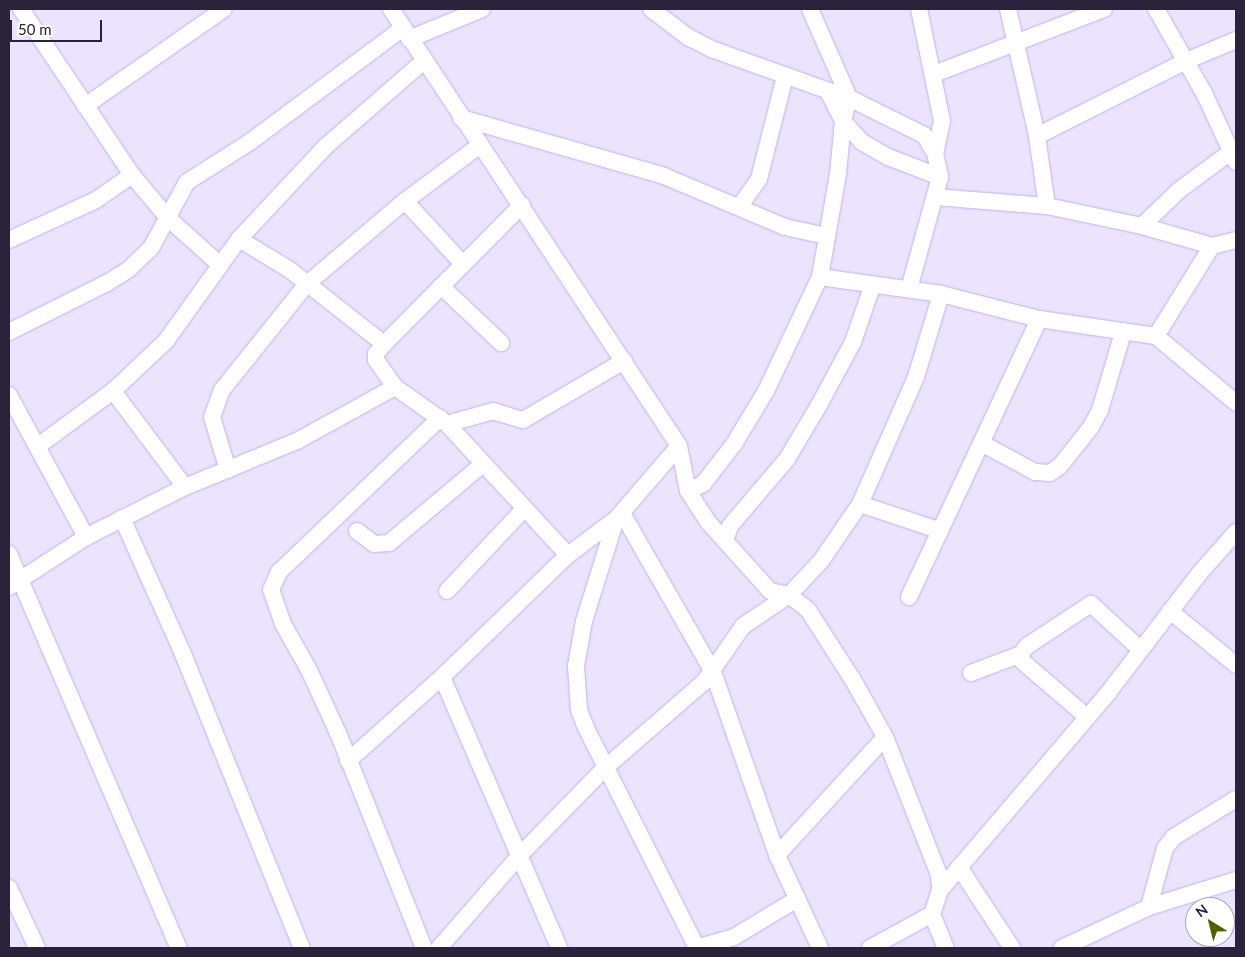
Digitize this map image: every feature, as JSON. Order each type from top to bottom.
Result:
[{"type":"street","points":[[21,9],[132,175],[169,219],[220,265]]},
{"type":"street","points":[[85,106],[224,9]]},
{"type":"street","points":[[391,9],[424,62],[522,205],[679,446],[688,491],[709,523],[770,591],[789,595],[808,610],[885,737],[939,875],[940,890]]},
{"type":"street","points":[[9,332],[106,283],[129,269],[151,248],[169,219],[187,182],[250,142],[406,33],[482,9]]},
{"type":"street","points":[[651,9],[688,36],[714,50],[828,92],[850,98],[924,135],[935,153],[940,178],[909,289]]},
{"type":"street","points":[[688,491],[703,484],[738,437],[766,391],[820,278],[838,174],[843,121],[850,98],[810,9]]},
{"type":"street","points":[[919,9],[934,74],[942,121],[935,153]]},
{"type":"street","points":[[1008,9],[1037,136],[1048,206]]},
{"type":"street","points":[[934,74],[1016,40],[1104,9]]},
{"type":"street","points":[[1142,226],[1178,191],[1234,154],[1186,61],[1156,9]]},
{"type":"street","points":[[1037,136],[1186,61],[1236,40]]},
{"type":"street","points":[[38,446],[113,391],[166,342],[239,239],[326,147],[424,62]]},
{"type":"street","points":[[740,206],[759,179],[785,76]]},
{"type":"street","points":[[828,92],[843,121],[862,142],[882,153],[940,178]]},
{"type":"street","points":[[462,118],[664,176],[740,206],[785,227],[826,236]]},
{"type":"street","points":[[228,470],[212,417],[222,390],[307,284],[405,201],[480,145]]},
{"type":"street","points":[[9,240],[96,200],[132,175]]},
{"type":"street","points":[[935,197],[1048,206],[1142,226],[1212,246],[1236,240]]},
{"type":"street","points":[[405,201],[463,264]]},
{"type":"street","points":[[522,205],[384,344],[376,354],[376,360],[395,387],[444,421],[482,465],[568,555]]},
{"type":"street","points":[[239,239],[307,284],[384,344]]},
{"type":"street","points":[[1156,336],[1212,246]]},
{"type":"street","points":[[820,278],[941,294],[1039,319],[1123,333],[1156,336],[1236,403]]},
{"type":"street","points":[[725,540],[730,526],[787,459],[820,405],[853,342],[873,284]]},
{"type":"street","points":[[441,286],[500,343]]},
{"type":"street","points":[[439,948],[451,931],[520,855],[605,768],[713,672],[743,626],[789,595],[820,561],[860,504],[916,377],[941,294]]},
{"type":"street","points":[[908,597],[938,530],[982,444],[1039,319]]},
{"type":"street","points":[[982,444],[1035,472],[1050,473],[1060,466],[1091,427],[1100,410],[1123,333]]},
{"type":"street","points":[[451,931],[422,943],[325,703],[283,624],[271,590],[279,572],[444,421],[485,411],[523,420],[624,361]]},
{"type":"street","points":[[14,582],[86,537],[122,518],[185,487],[298,440],[395,387]]},
{"type":"street","points":[[113,391],[185,487]]},
{"type":"street","points":[[9,395],[86,537]]},
{"type":"street","points":[[348,761],[442,677],[568,555],[619,516],[679,446]]},
{"type":"street","points":[[357,531],[374,544],[389,543],[482,465]]},
{"type":"street","points":[[860,504],[938,530]]},
{"type":"street","points":[[447,591],[524,509]]},
{"type":"street","points":[[619,516],[713,672],[777,854],[820,948]]},
{"type":"street","points":[[619,516],[584,621],[576,666],[579,710],[605,768],[696,948],[734,937],[797,898]]},
{"type":"street","points":[[122,518],[184,654],[302,948]]},
{"type":"street","points":[[946,948],[932,914],[940,890],[1087,717],[1170,611],[1236,532]]},
{"type":"street","points":[[9,554],[14,582],[179,948]]},
{"type":"street","points":[[971,672],[1021,654],[1027,646],[1090,604],[1140,650]]},
{"type":"street","points":[[1170,611],[1236,665]]},
{"type":"street","points":[[1021,654],[1026,666],[1087,717]]},
{"type":"street","points":[[442,677],[559,948]]},
{"type":"street","points":[[777,854],[885,737]]},
{"type":"street","points":[[1149,907],[1165,848],[1174,837],[1236,799]]},
{"type":"street","points":[[959,867],[1012,948]]},
{"type":"street","points":[[1062,948],[1149,907],[1236,880]]},
{"type":"street","points":[[9,888],[37,948]]},
{"type":"street","points":[[870,948],[932,914]]}]
